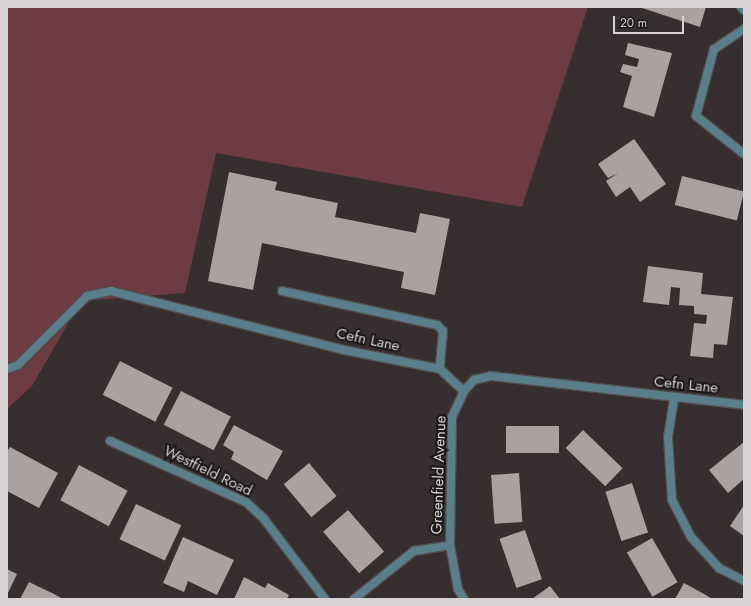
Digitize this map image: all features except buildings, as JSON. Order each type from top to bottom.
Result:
[{"type":"street","points":[[741,7],[744,10]]},
{"type":"street","points":[[744,28],[714,49],[696,116],[744,154]]},
{"type":"street","name":"Cefn Lane","points":[[7,369],[18,365],[87,296],[111,291],[344,350],[440,369]]},
{"type":"street","points":[[282,291],[437,325],[443,331],[440,369],[464,391]]},
{"type":"street","name":"Cefn Lane","points":[[464,391],[474,380],[491,376],[744,405]]},
{"type":"street","name":"Greenfield Avenue","points":[[354,599],[414,551],[450,545],[452,417],[464,391]]},
{"type":"street","points":[[674,398],[668,437],[672,500],[691,537],[719,568],[744,581]]},
{"type":"street","name":"Westfield Road","points":[[110,441],[246,502],[264,519],[325,599]]},
{"type":"street","points":[[450,545],[458,589],[464,599]]},
{"type":"shaded area","points":[[7,7],[588,7],[522,207],[216,153],[185,293],[81,301],[32,386],[7,409]]}]
